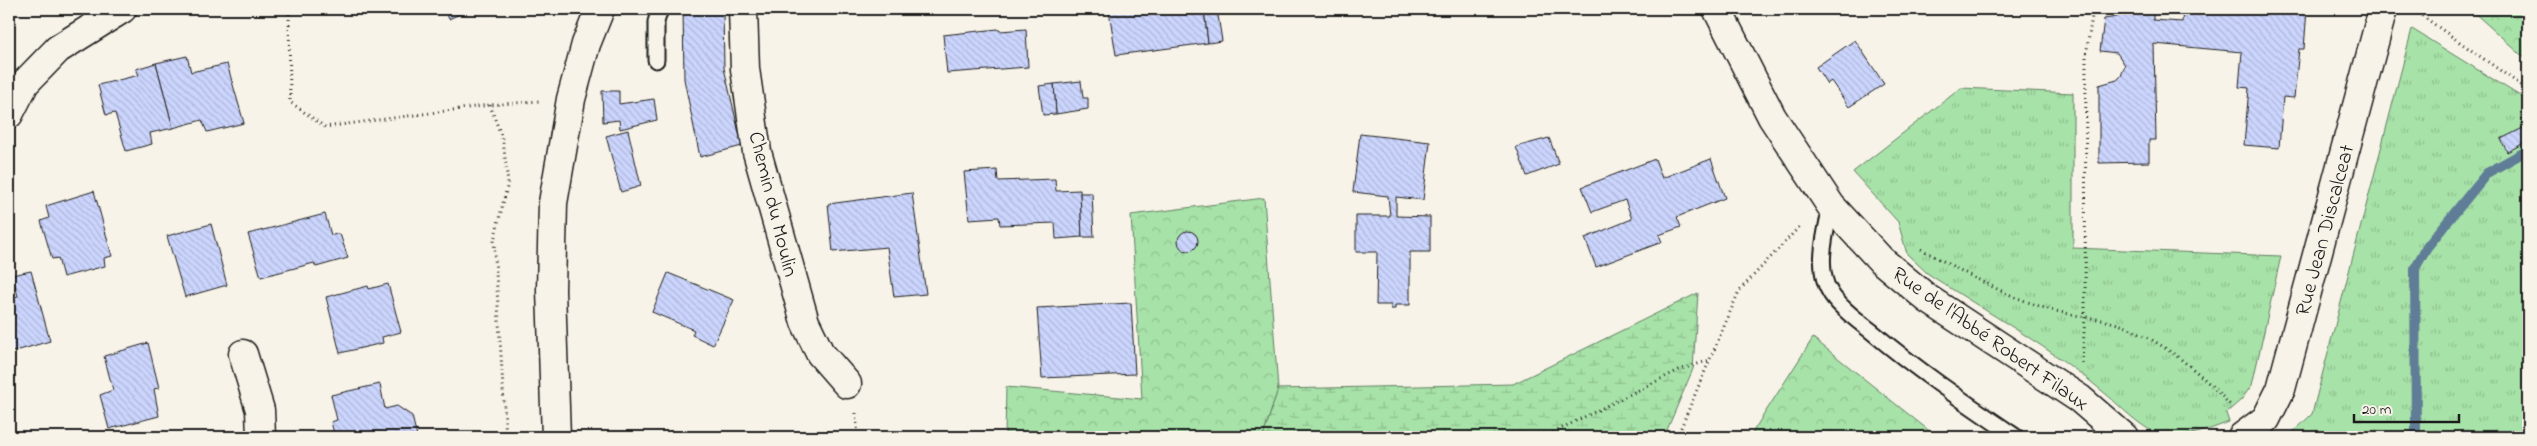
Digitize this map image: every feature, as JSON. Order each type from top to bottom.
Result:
[{"type":"street","points":[[9,114],[17,84],[58,49],[122,9]]},
{"type":"street","points":[[556,437],[551,290],[553,203],[572,99],[586,44],[600,9]]},
{"type":"street","name":"Chemin du Moulin","points":[[743,9],[745,69],[757,152],[805,322],[820,353],[846,384]]},
{"type":"street","name":"Rue de l'Abbé Robert Filaux","points":[[1717,9],[1772,117],[1831,206],[1881,260],[1928,299],[2080,399],[2124,437]]},
{"type":"street","name":"Rue Jean Discalceat","points":[[2245,436],[2266,419],[2281,389],[2383,9]]},
{"type":"street","points":[[243,354],[260,410],[261,437]]},
{"type":"lane","points":[[656,60],[656,22],[660,9]]},
{"type":"lane","points":[[1831,206],[1822,249],[1829,292],[1860,322],[1918,370],[2016,437]]},
{"type":"path","points":[[290,9],[290,102],[325,127],[490,105],[572,99]]},
{"type":"path","points":[[2080,399],[2085,317],[2086,56],[2093,9]]},
{"type":"path","points":[[2411,9],[2528,90]]},
{"type":"path","points":[[490,105],[503,141],[508,183],[494,240],[506,437]]},
{"type":"path","points":[[1677,437],[1739,291],[1796,228],[1831,206]]},
{"type":"path","points":[[1914,245],[2012,294],[2051,310],[2129,328],[2169,351],[2207,380],[2233,408],[2245,436]]},
{"type":"path","points":[[1544,437],[1679,370],[1710,360]]},
{"type":"green space","points":[[2470,9],[2528,9],[2528,61]]},
{"type":"green space","points":[[2412,29],[2528,101],[2528,437],[2288,437],[2312,414]]},
{"type":"green space","points":[[1961,88],[2073,93],[2073,248],[2281,256],[2252,385],[2241,400],[2226,413],[2229,422],[2188,435],[2171,436],[2155,433],[2133,418],[2065,362],[1927,273],[1907,254],[1898,222],[1853,172]]},
{"type":"green space","points":[[1264,198],[1278,389],[1263,437],[1005,437],[1006,387],[1142,399],[1131,215]]},
{"type":"green space","points":[[1698,293],[1693,369],[1664,437],[1263,437],[1278,389],[1513,384]]},
{"type":"green space","points":[[1813,338],[1937,437],[1763,437],[1752,433]]},
{"type":"building","points":[[444,9],[470,9],[449,19]]},
{"type":"building","points":[[683,9],[723,9],[724,68],[742,146],[700,157],[684,79]]},
{"type":"building","points":[[1128,9],[1204,9],[1208,43],[1116,55],[1109,11]]},
{"type":"building","points":[[1204,9],[1217,9],[1222,41],[1208,43]]},
{"type":"building","points":[[2122,9],[2153,9],[2153,20],[2182,22],[2183,9],[2307,9],[2304,49],[2299,49],[2294,98],[2283,97],[2279,148],[2244,145],[2249,88],[2239,87],[2242,52],[2154,44],[2156,140],[2149,140],[2149,162],[2099,163],[2099,85],[2117,80],[2121,76],[2125,65],[2117,53],[2100,51],[2104,19],[2117,17]]},
{"type":"building","points":[[998,29],[1000,31],[1026,29],[1028,67],[947,73],[943,35]]},
{"type":"building","points":[[1855,40],[1884,84],[1849,107],[1831,81],[1827,84],[1816,67]]},
{"type":"building","points":[[187,56],[191,72],[227,64],[244,123],[207,132],[202,120],[173,128],[156,63]]},
{"type":"building","points":[[156,63],[173,128],[150,133],[152,144],[126,151],[115,113],[106,115],[98,85],[139,75],[136,69]]},
{"type":"building","points":[[1081,81],[1083,98],[1088,98],[1088,109],[1056,114],[1054,84]]},
{"type":"building","points":[[1054,84],[1056,114],[1043,115],[1039,86]]},
{"type":"building","points":[[602,91],[619,91],[619,104],[654,99],[657,120],[620,129],[619,120],[603,122]]},
{"type":"building","points":[[2525,127],[2528,133],[2528,141],[2507,152],[2501,139]]},
{"type":"building","points":[[628,130],[641,186],[621,192],[606,136]]},
{"type":"building","points":[[1360,134],[1430,142],[1423,200],[1396,197],[1396,216],[1430,217],[1430,252],[1410,252],[1410,305],[1395,305],[1395,309],[1391,309],[1391,305],[1376,305],[1377,252],[1356,252],[1356,216],[1390,216],[1388,196],[1353,192]]},
{"type":"building","points":[[1549,138],[1559,164],[1527,176],[1516,147]]},
{"type":"building","points":[[1655,159],[1662,178],[1711,159],[1725,198],[1677,217],[1681,227],[1659,235],[1662,242],[1596,267],[1585,238],[1632,219],[1625,200],[1592,212],[1582,187]]},
{"type":"building","points":[[997,170],[998,181],[1055,179],[1056,191],[1080,190],[1082,237],[1056,239],[1055,223],[1000,225],[999,217],[969,219],[964,172]]},
{"type":"building","points":[[94,191],[112,256],[104,258],[105,266],[63,277],[58,258],[52,259],[41,221],[49,218],[46,206]]},
{"type":"building","points":[[912,193],[926,294],[894,297],[887,247],[833,252],[828,204]]},
{"type":"building","points":[[1080,193],[1092,193],[1094,237],[1082,237]]},
{"type":"building","points":[[325,214],[331,235],[340,234],[348,258],[316,267],[314,263],[261,277],[248,234]]},
{"type":"building","points":[[211,224],[227,285],[185,297],[167,236]]},
{"type":"building","points":[[1188,231],[1195,234],[1198,241],[1195,248],[1188,251],[1181,248],[1178,241],[1181,234]]},
{"type":"building","points":[[31,271],[50,341],[9,353],[9,299],[18,296],[12,275]]},
{"type":"building","points":[[668,273],[734,300],[713,345],[692,335],[694,330],[652,312]]},
{"type":"building","points":[[388,284],[401,332],[382,337],[383,343],[340,353],[326,297],[368,286],[369,289]]},
{"type":"building","points":[[1131,303],[1135,374],[1042,378],[1037,308]]},
{"type":"building","points":[[148,343],[159,388],[154,389],[159,416],[109,429],[100,395],[113,390],[104,356]]},
{"type":"building","points":[[380,384],[385,409],[397,406],[412,416],[417,437],[335,437],[331,422],[337,420],[331,395]]},
{"type":"waterway","points":[[2416,437],[2415,268],[2427,247],[2487,173],[2528,150]]}]
